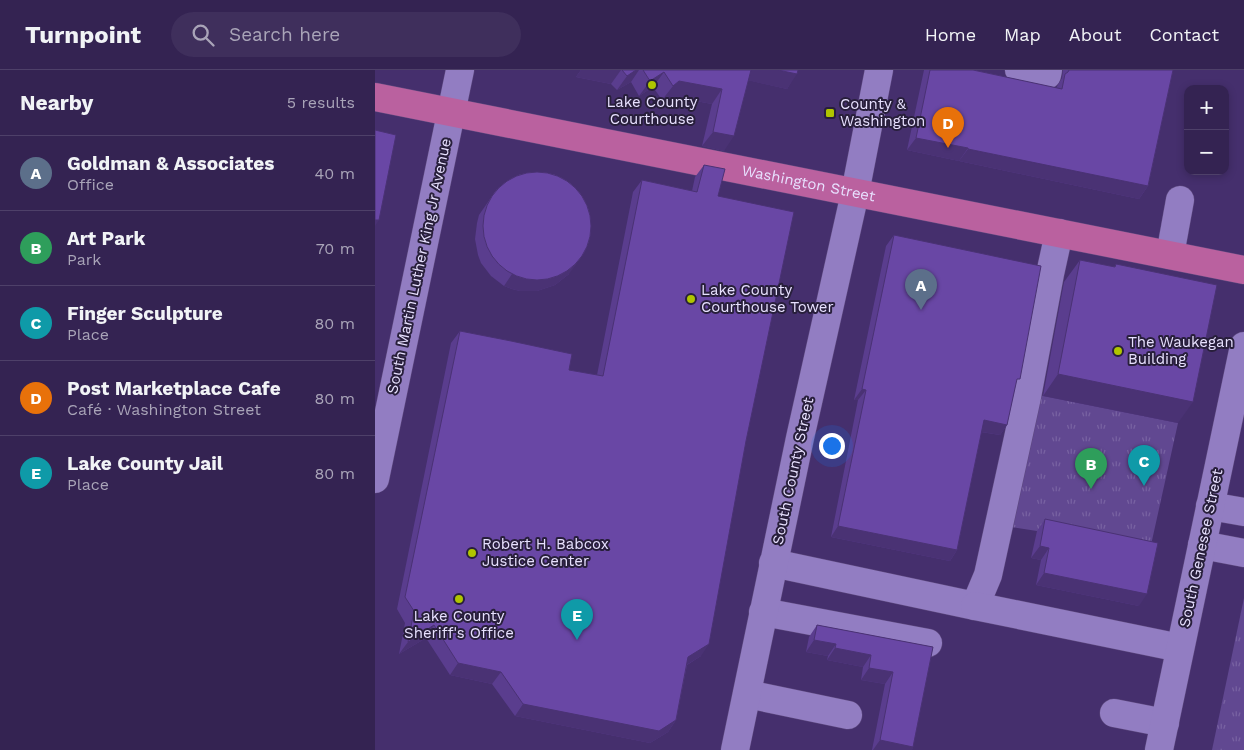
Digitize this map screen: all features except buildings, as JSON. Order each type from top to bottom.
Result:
[{"type":"main road","name":"Washington Street","points":[[375,97],[1244,270]]},
{"type":"street","name":"South Martin Luther King Jr Avenue","points":[[375,479],[459,70]]},
{"type":"street","name":"South County Street","points":[[735,750],[773,563],[855,193],[879,70]]},
{"type":"street","points":[[1019,70],[1047,75],[1048,70]]},
{"type":"street","points":[[1170,255],[1181,200]]},
{"type":"street","points":[[975,606],[988,575],[1027,398],[1059,233]]},
{"type":"street","name":"South Genesee Street","points":[[1159,750],[1244,346]]},
{"type":"street","points":[[1211,506],[1244,512]]},
{"type":"street","points":[[1202,545],[1244,553]]},
{"type":"street","points":[[773,563],[1180,648]]},
{"type":"street","points":[[763,612],[927,642]]},
{"type":"street","points":[[747,694],[848,715]]},
{"type":"street","points":[[1113,713],[1165,723]]},
{"type":"green space","points":[[1034,394],[1178,423],[1149,554],[1011,527]]},
{"type":"green space","points":[[1244,598],[1244,750],[1212,750]]},
{"type":"place","name":"Lake County Courthouse","points":[[652,85]]},
{"type":"place","name":"County & Washington","points":[[830,113]]},
{"type":"place","name":"Post Marketplace Cafe","points":[[948,148]]},
{"type":"place","name":"Lake County Courthouse Tower","points":[[691,299]]},
{"type":"place","name":"Goldman & Associates","points":[[921,310]]},
{"type":"place","name":"The Waukegan Building","points":[[1118,351]]},
{"type":"place","name":"Finger Sculpture","points":[[1144,486]]},
{"type":"place","name":"Art Park","points":[[1091,489]]},
{"type":"place","name":"Robert H. Babcox Justice Center","points":[[472,553]]},
{"type":"place","name":"Lake County Sheriff's Office","points":[[459,599]]},
{"type":"place","name":"Lake County Jail","points":[[577,640]]}]
